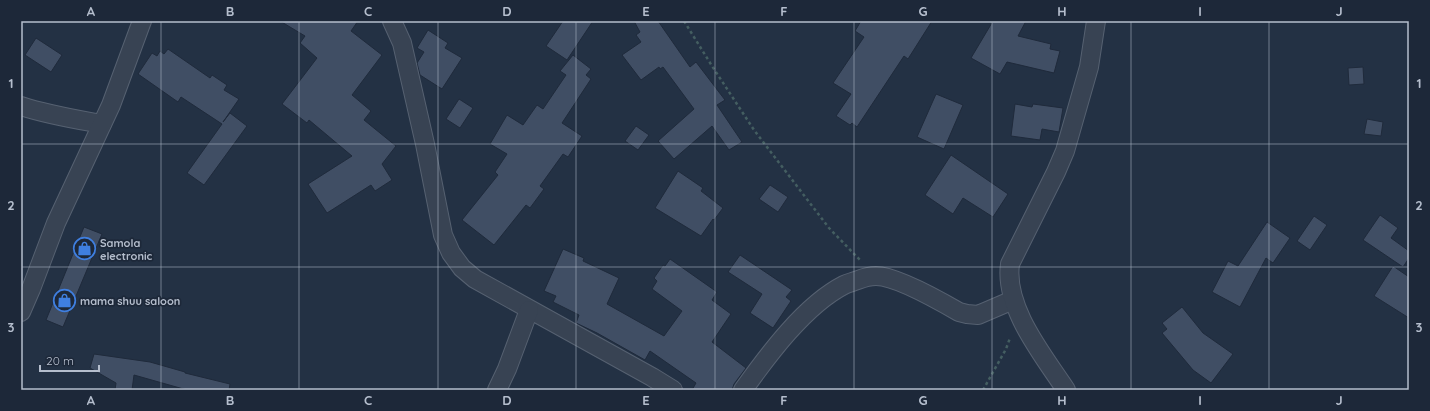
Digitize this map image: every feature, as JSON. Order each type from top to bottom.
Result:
[{"type":"street","points":[[21,312],[56,224],[111,105],[142,21]]},
{"type":"street","points":[[392,21],[402,43],[443,235],[451,253],[462,268],[475,279],[673,390]]},
{"type":"street","points":[[1066,390],[1016,308],[1009,280],[1010,264],[1065,151],[1090,67],[1096,21]]},
{"type":"street","points":[[21,106],[40,113],[102,124]]},
{"type":"street","points":[[743,390],[767,358],[806,314],[817,304],[844,285],[863,278],[875,276],[894,279],[959,312],[967,314],[978,315],[1016,308]]},
{"type":"street","points":[[497,390],[529,310]]},
{"type":"path","points":[[684,21],[754,130],[829,228],[875,276]]},
{"type":"path","points":[[983,390],[1006,349],[1016,308]]},
{"type":"building","points":[[280,21],[358,21],[351,31],[382,55],[352,95],[371,111],[364,120],[396,146],[382,164],[392,180],[375,191],[371,185],[327,213],[308,184],[352,156],[309,120],[307,123],[282,104],[317,58],[300,43],[305,36]]},
{"type":"building","points":[[563,21],[593,21],[567,60],[546,46]]},
{"type":"building","points":[[634,21],[658,21],[690,67],[696,62],[725,100],[717,105],[742,142],[729,150],[712,126],[674,159],[658,141],[694,109],[663,67],[660,69],[659,67],[641,80],[622,55],[641,42],[636,35],[640,32]]},
{"type":"building","points":[[861,21],[932,21],[908,59],[904,56],[857,127],[852,123],[850,125],[836,116],[851,94],[833,83],[864,37],[855,31]]},
{"type":"building","points":[[993,21],[1026,21],[1018,36],[1051,44],[1050,49],[1060,51],[1054,73],[1007,62],[1000,74],[971,58]]},
{"type":"building","points":[[428,30],[448,43],[445,48],[462,58],[442,89],[420,75],[417,63],[424,52],[417,48]]},
{"type":"building","points":[[36,38],[62,55],[51,72],[25,55]]},
{"type":"building","points":[[168,49],[210,78],[212,75],[227,85],[224,90],[239,99],[223,122],[230,113],[247,126],[204,185],[187,173],[222,124],[181,97],[178,102],[138,74],[152,53],[157,56],[160,51],[164,54]]},
{"type":"building","points":[[573,55],[591,69],[586,75],[591,79],[562,123],[582,136],[568,157],[563,154],[540,186],[544,189],[530,208],[526,205],[494,245],[462,220],[498,175],[495,172],[507,154],[490,144],[507,115],[523,125],[537,105],[543,109],[566,75],[560,71]]},
{"type":"building","points":[[1363,67],[1364,84],[1349,85],[1348,68]]},
{"type":"building","points":[[936,94],[963,105],[944,149],[917,137]]},
{"type":"building","points":[[459,99],[473,108],[460,128],[446,119]]},
{"type":"building","points":[[1015,104],[1032,107],[1033,104],[1063,108],[1059,132],[1042,129],[1040,140],[1011,136]]},
{"type":"building","points":[[1367,119],[1383,122],[1381,136],[1364,134]]},
{"type":"building","points":[[636,126],[649,135],[638,150],[625,141]]},
{"type":"building","points":[[951,155],[1008,194],[993,217],[963,198],[953,214],[925,195]]},
{"type":"building","points":[[678,171],[703,188],[701,191],[723,208],[701,236],[655,208]]},
{"type":"building","points":[[770,185],[788,197],[778,212],[759,199]]},
{"type":"building","points":[[1380,215],[1398,228],[1391,238],[1409,251],[1409,258],[1403,267],[1363,240]]},
{"type":"building","points":[[1314,216],[1327,225],[1310,250],[1297,241]]},
{"type":"building","points":[[1267,222],[1290,238],[1273,263],[1266,258],[1240,307],[1212,292],[1228,261],[1238,266]]},
{"type":"building","points":[[84,227],[102,234],[63,327],[46,320]]},
{"type":"building","points":[[563,249],[584,258],[583,261],[619,278],[607,304],[664,336],[682,311],[652,289],[657,281],[654,278],[663,265],[665,266],[670,259],[717,292],[712,300],[731,314],[712,342],[746,368],[734,384],[732,390],[692,390],[696,383],[650,351],[645,360],[576,323],[579,315],[553,302],[556,296],[544,291]]},
{"type":"building","points":[[740,255],[792,290],[786,297],[791,301],[773,328],[750,313],[762,294],[728,272]]},
{"type":"building","points":[[1393,266],[1409,277],[1409,318],[1374,296]]},
{"type":"building","points":[[1182,307],[1203,333],[1233,354],[1211,383],[1193,370],[1162,333],[1167,329],[1162,323]]},
{"type":"building","points":[[94,354],[150,362],[185,373],[230,384],[229,390],[187,390],[134,375],[132,390],[115,390],[116,383],[90,368]]},
{"type":"place","name":"Samola electronic","points":[[84,249]]},
{"type":"place","name":"mama shuu saloon","points":[[64,301]]}]
